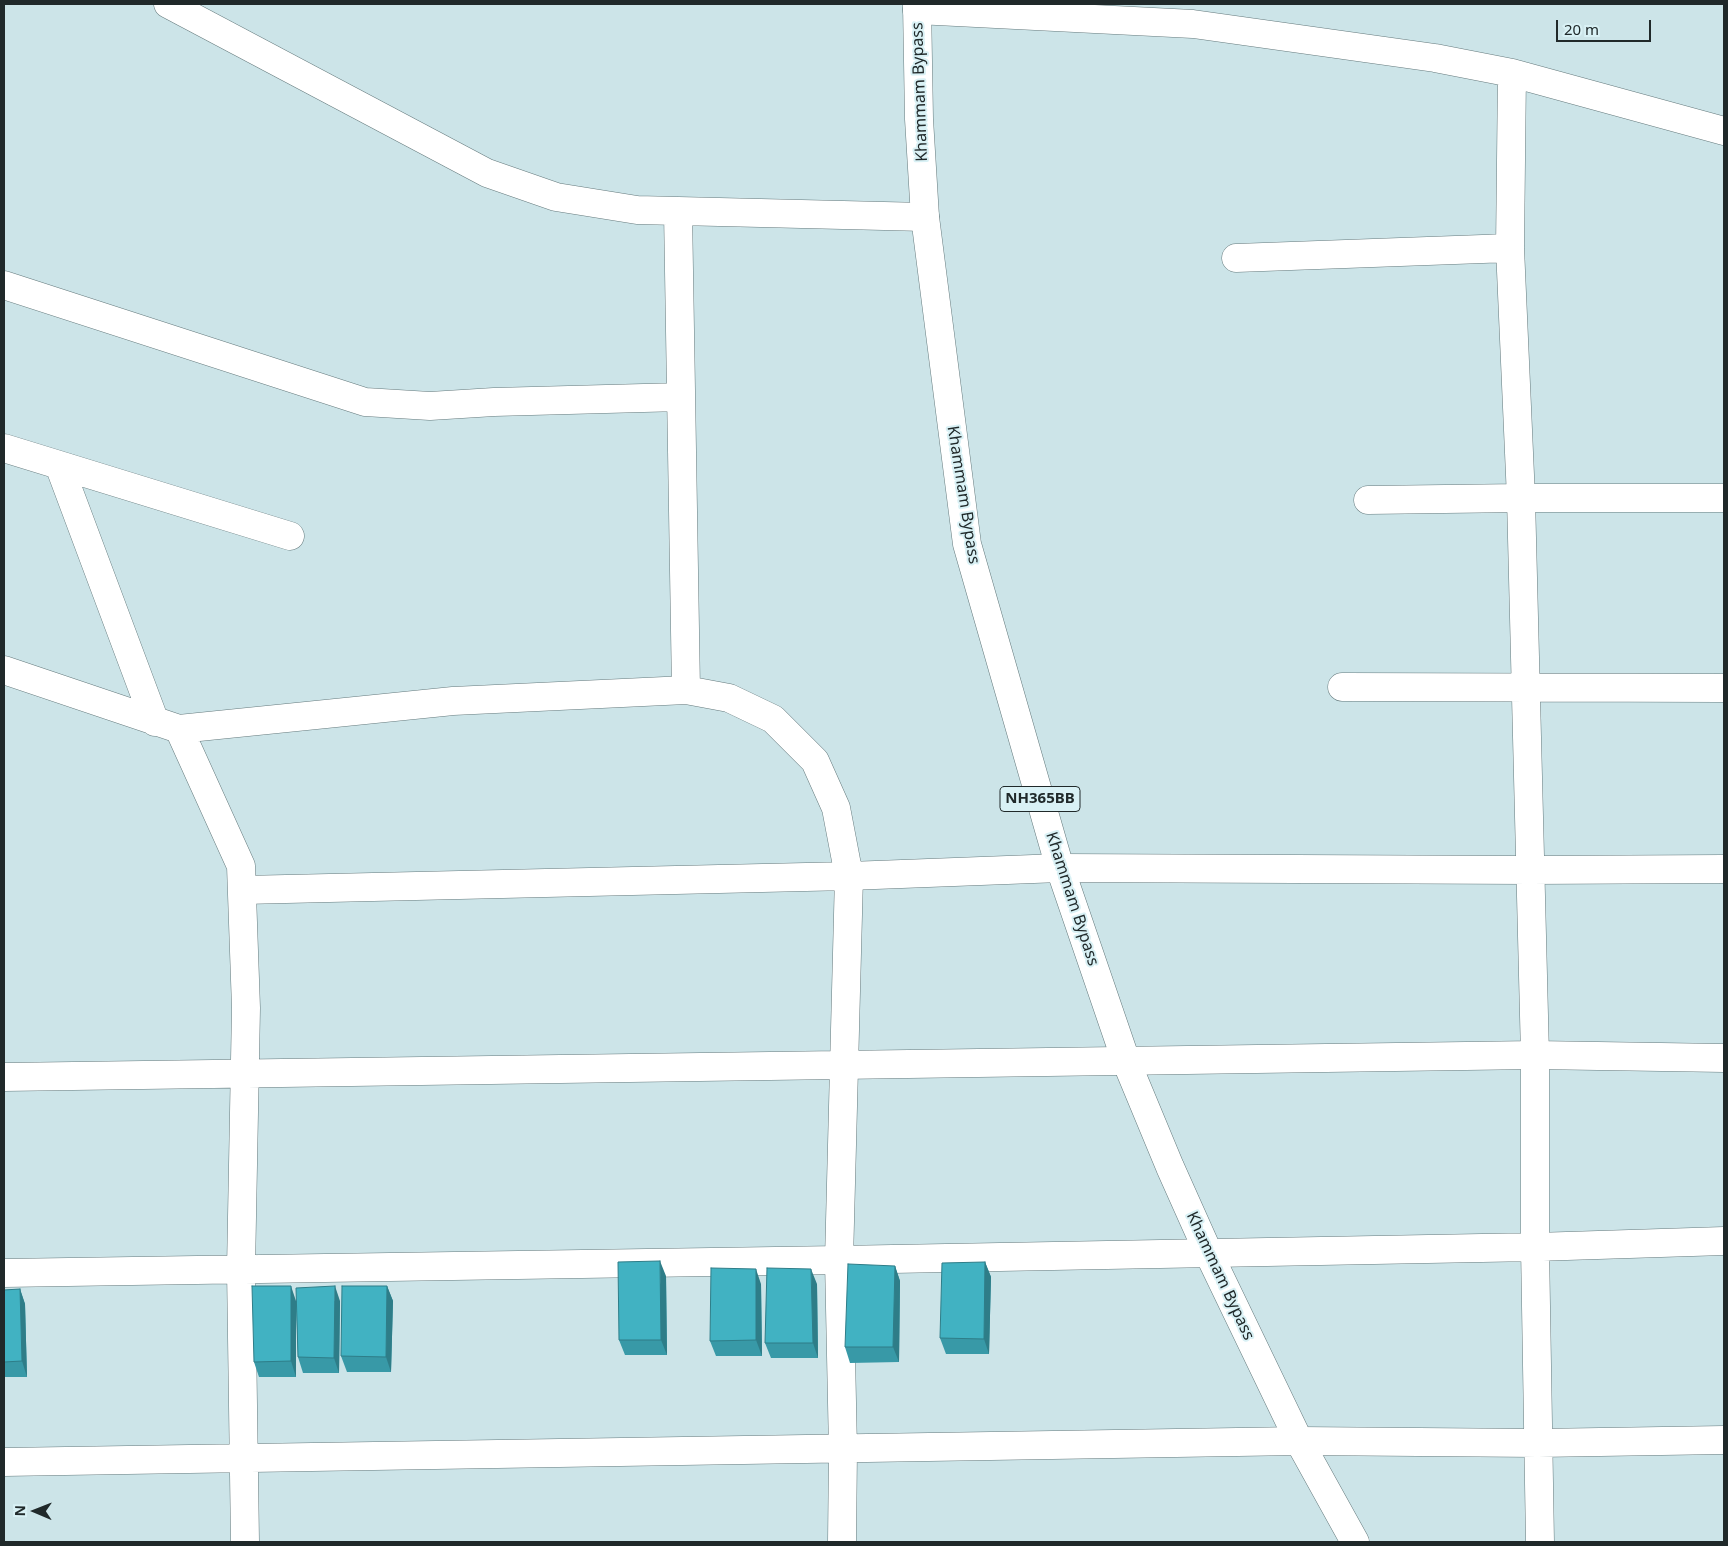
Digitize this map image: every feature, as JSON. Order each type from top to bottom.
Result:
[{"type":"main road","points":[[168,4],[487,173],[556,197],[637,210],[925,217]]},
{"type":"main road","points":[[917,7],[1193,24],[1435,58],[1512,73],[1724,131]]},
{"type":"main road","name":"Khammam Bypass","points":[[917,7],[919,119],[925,217],[967,544],[1060,868],[1126,1060],[1170,1168],[1208,1252],[1299,1442],[1355,1542]]},
{"type":"main road","points":[[1512,73],[1510,248],[1521,498],[1530,870],[1540,1542]]},
{"type":"main road","points":[[678,211],[686,690]]},
{"type":"main road","points":[[1236,258],[1510,248]]},
{"type":"main road","points":[[4,285],[365,402],[430,406],[494,402],[681,397]]},
{"type":"main road","points":[[4,448],[290,536]]},
{"type":"main road","points":[[59,465],[167,726],[242,866],[246,1008],[241,1269],[245,1542]]},
{"type":"main road","points":[[1368,500],[1724,498]]},
{"type":"main road","points":[[4,670],[167,726],[453,700],[686,690],[729,698],[773,719],[815,761],[836,808],[849,876],[838,1260],[843,1450],[842,1542]]},
{"type":"main road","points":[[1342,687],[1724,688]]},
{"type":"main road","points":[[243,890],[849,876],[1060,868],[1724,869]]},
{"type":"main road","points":[[4,1077],[1534,1055],[1724,1058]]},
{"type":"main road","points":[[4,1273],[838,1260],[1535,1247],[1724,1241]]},
{"type":"main road","points":[[4,1462],[1299,1442],[1538,1443],[1724,1440]]},
{"type":"building","points":[[660,1261],[661,1340],[619,1340],[618,1262]]},
{"type":"building","points":[[985,1262],[984,1339],[940,1338],[942,1263]]},
{"type":"building","points":[[848,1264],[895,1266],[893,1347],[845,1347]]},
{"type":"building","points":[[711,1268],[756,1269],[756,1340],[710,1341]]},
{"type":"building","points":[[767,1268],[811,1269],[813,1343],[765,1343]]},
{"type":"building","points":[[252,1286],[291,1286],[291,1361],[254,1362]]},
{"type":"building","points":[[335,1286],[334,1358],[298,1357],[296,1288]]},
{"type":"building","points":[[342,1286],[387,1286],[386,1357],[341,1356]]},
{"type":"building","points":[[20,1289],[22,1361],[4,1362],[4,1290]]}]
